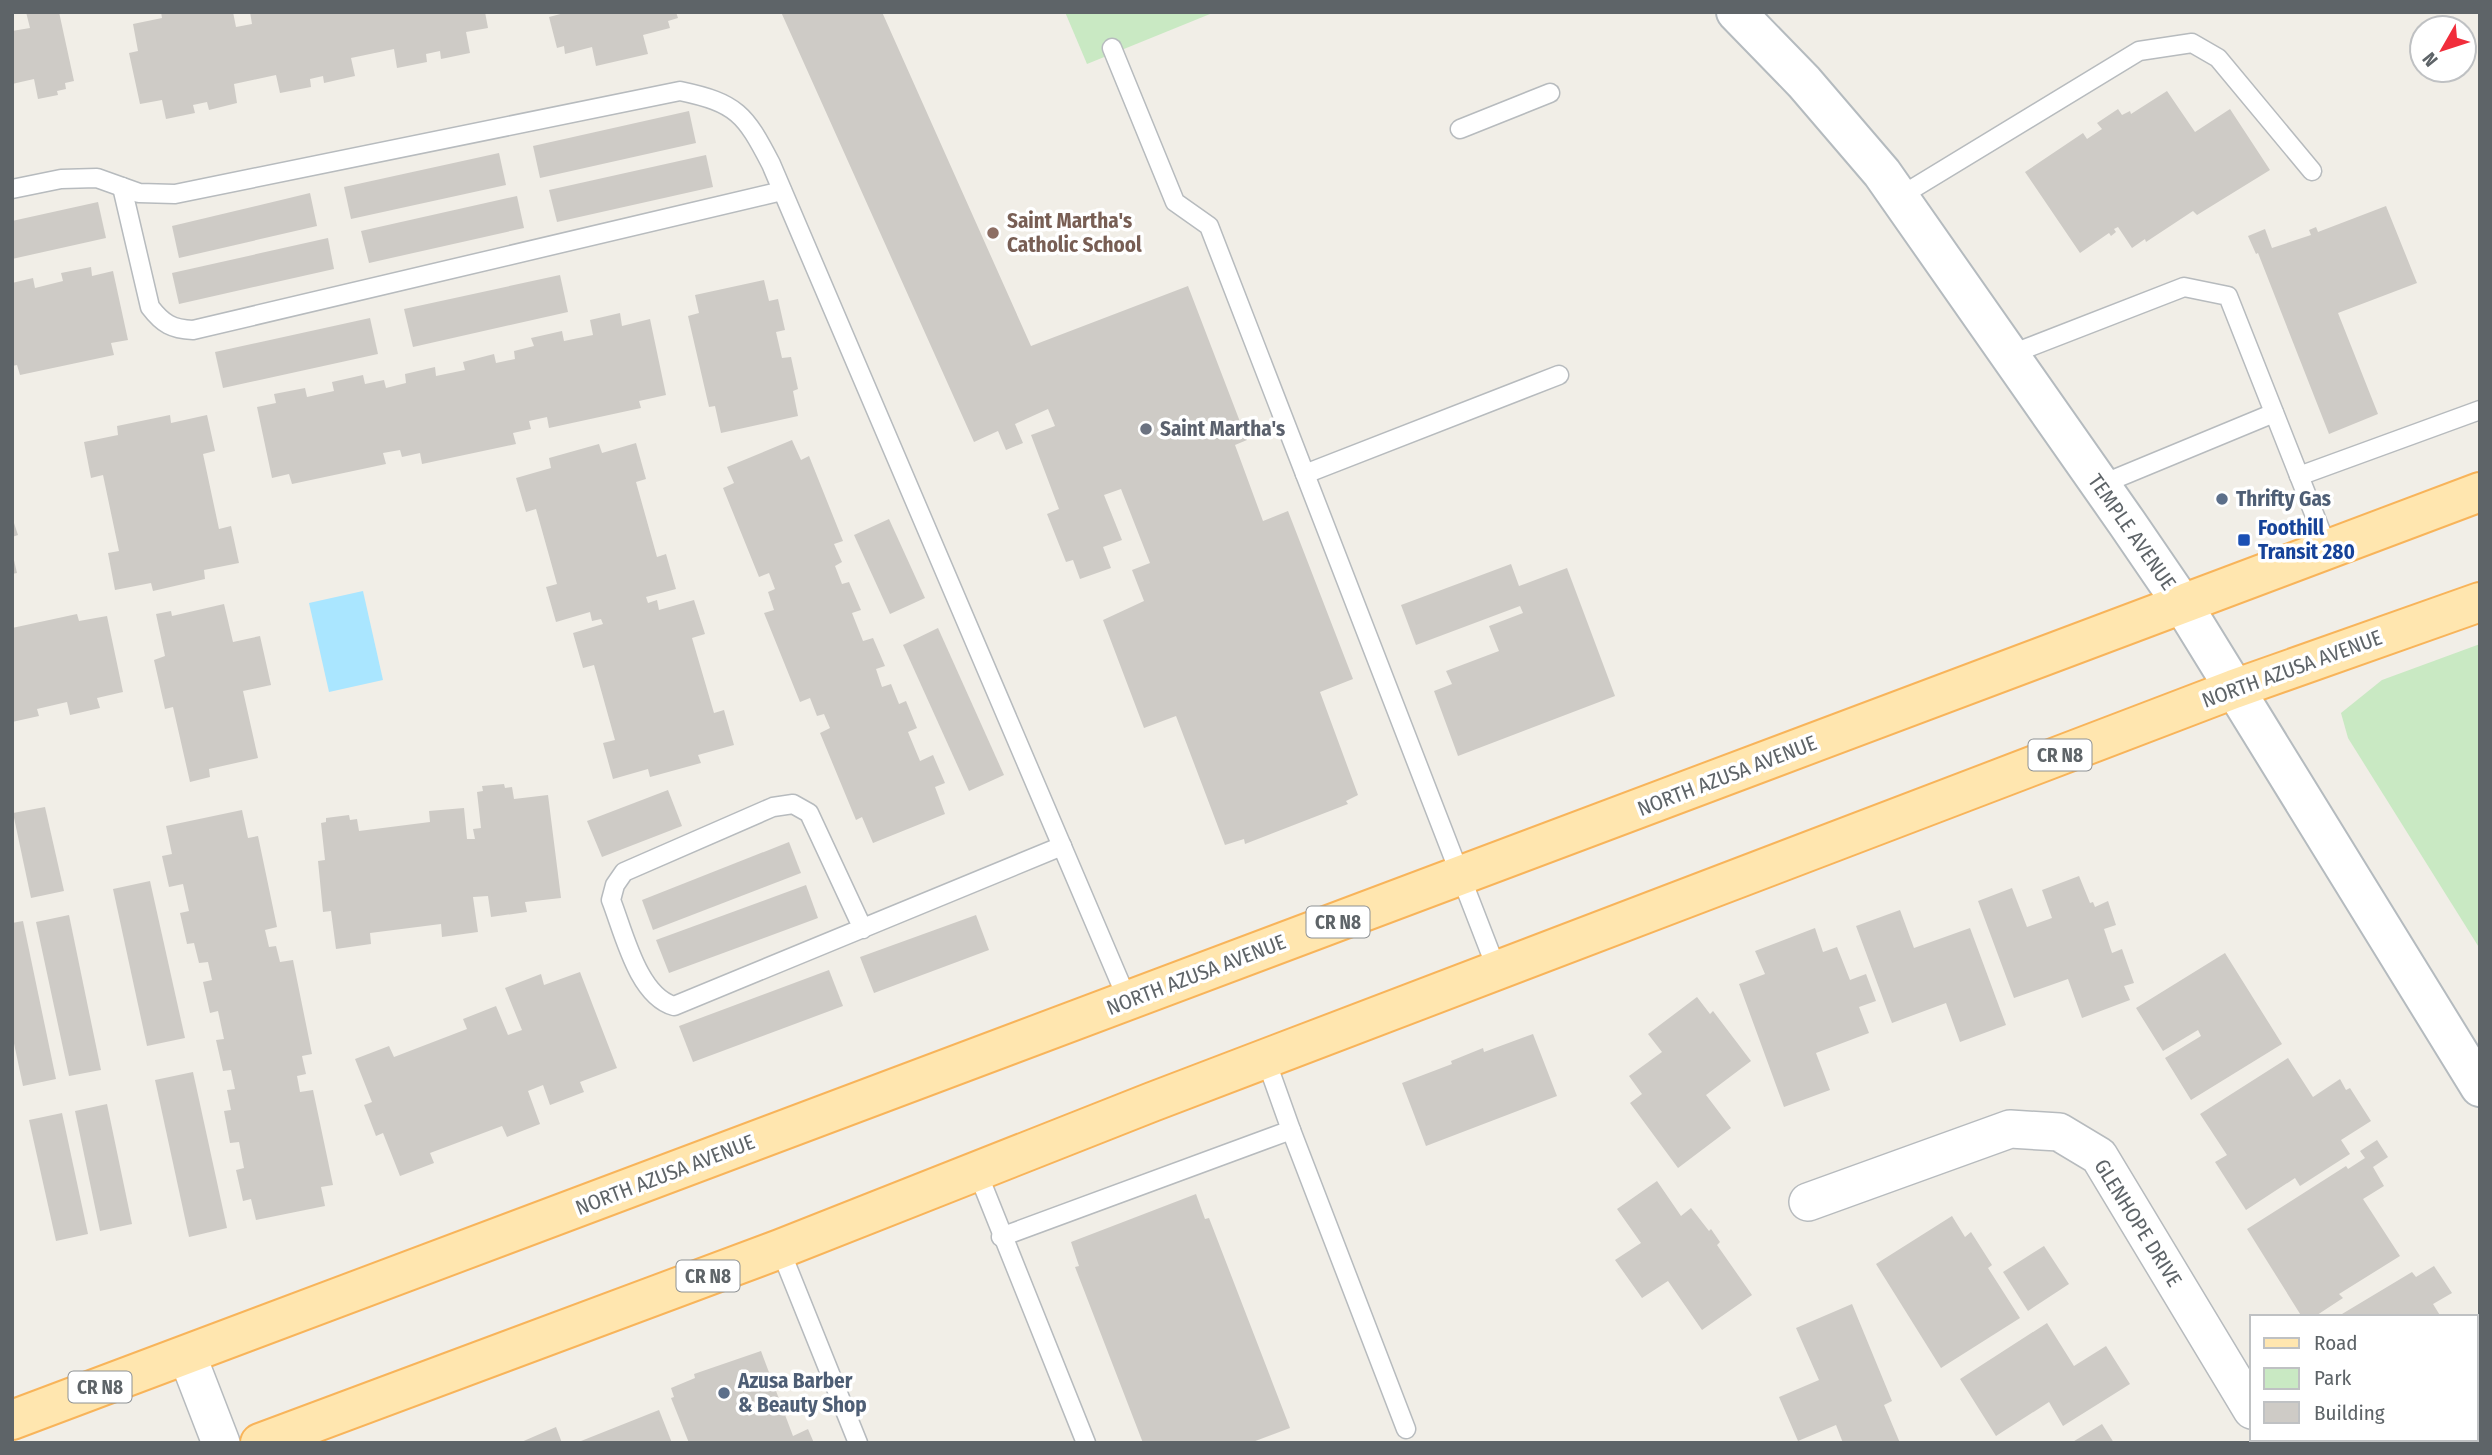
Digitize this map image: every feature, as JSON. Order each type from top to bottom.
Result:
[{"type":"main road","name":"TEMPLE AVENUE","points":[[1736,12],[1804,82],[1899,197],[2183,604],[2480,1087]]},
{"type":"main road","name":"NORTH AZUSA AVENUE","points":[[187,1355],[2480,492]]},
{"type":"main road","name":"NORTH AZUSA AVENUE","points":[[260,1443],[780,1249],[1497,970],[2234,689],[2480,602]]},
{"type":"main road","name":"CR N8","points":[[12,1420],[187,1355]]},
{"type":"street","name":"GLENHOPE DRIVE","points":[[1808,1202],[2010,1129],[2059,1132],[2099,1156],[2250,1407]]},
{"type":"street","points":[[187,1355],[221,1443]]},
{"type":"lane","points":[[1899,197],[2139,51],[2192,43],[2218,58],[2312,171]]},
{"type":"lane","points":[[1112,48],[1175,202],[1209,226],[1497,970]]},
{"type":"lane","points":[[12,189],[61,178],[97,178],[139,193],[175,194],[680,91],[709,97],[729,105],[751,125],[782,191],[1128,1001]]},
{"type":"lane","points":[[1460,129],[1549,93]]},
{"type":"lane","points":[[122,187],[150,307],[161,321],[175,330],[193,330],[782,191]]},
{"type":"lane","points":[[2009,355],[2184,286],[2228,296],[2328,549]]},
{"type":"lane","points":[[1306,474],[1559,375]]},
{"type":"lane","points":[[2299,476],[2480,410]]},
{"type":"lane","points":[[2100,485],[2274,414]]},
{"type":"lane","points":[[863,929],[809,813],[793,804],[773,807],[624,872],[615,885],[611,900],[648,990],[661,1002],[674,1006],[863,929],[1062,846]]},
{"type":"lane","points":[[1266,1060],[1406,1429]]},
{"type":"lane","points":[[1001,1237],[1291,1130]]},
{"type":"lane","points":[[976,1171],[1086,1443]]},
{"type":"lane","points":[[780,1249],[858,1443]]},
{"type":"green space","points":[[1065,12],[1215,12],[1087,64]]},
{"type":"green space","points":[[2480,644],[2480,949],[2348,738],[2341,713],[2382,680]]},
{"type":"water","points":[[363,591],[383,680],[329,692],[309,603]]},
{"type":"building","points":[[26,12],[59,12],[74,81],[65,83],[66,89],[57,91],[58,95],[38,99],[34,79],[12,84],[12,31],[30,28]]},
{"type":"building","points":[[161,12],[233,12],[236,27],[252,24],[250,12],[485,12],[488,28],[466,32],[470,53],[441,59],[440,51],[426,54],[427,62],[397,68],[394,49],[351,58],[355,76],[324,83],[323,76],[310,79],[311,87],[280,93],[276,75],[234,84],[237,103],[209,110],[207,102],[193,105],[195,113],[166,119],[162,100],[140,104],[129,53],[138,51],[133,24],[162,18]]},
{"type":"building","points":[[568,12],[676,12],[678,18],[668,21],[670,28],[643,35],[648,54],[596,66],[592,47],[565,54],[564,46],[557,48],[549,17]]},
{"type":"building","name":"Saint Martha's","points":[[781,12],[882,12],[1031,346],[1188,286],[1247,440],[1235,445],[1263,521],[1288,511],[1353,679],[1320,692],[1358,795],[1346,801],[1348,804],[1245,844],[1244,839],[1225,845],[1176,716],[1144,728],[1103,620],[1144,601],[1132,570],[1150,563],[1121,489],[1104,495],[1122,540],[1103,547],[1111,568],[1080,579],[1073,560],[1066,562],[1047,514],[1059,509],[1031,435],[1055,426],[1048,409],[1015,424],[1023,443],[1006,450],[998,431],[974,442]]},
{"type":"building","points":[[2167,91],[2195,132],[2230,109],[2270,170],[2197,215],[2193,211],[2146,242],[2145,239],[2132,248],[2118,227],[2111,236],[2109,233],[2080,253],[2025,172],[2083,133],[2087,139],[2102,129],[2097,123],[2118,109],[2122,115],[2130,111],[2131,114]]},
{"type":"building","points":[[689,111],[696,143],[540,178],[533,146]]},
{"type":"building","points":[[499,153],[506,185],[351,219],[344,187]]},
{"type":"building","points":[[706,155],[713,187],[557,222],[549,190]]},
{"type":"building","points":[[310,193],[317,226],[179,258],[172,226]]},
{"type":"building","points":[[517,196],[524,228],[369,263],[361,231]]},
{"type":"building","points":[[98,202],[106,238],[12,259],[12,221]]},
{"type":"building","points":[[2386,206],[2417,283],[2338,313],[2378,414],[2329,434],[2258,253],[2256,254],[2248,236],[2265,229],[2272,248],[2311,235],[2309,230],[2316,227],[2318,232]]},
{"type":"building","points":[[328,238],[334,269],[179,304],[172,273]]},
{"type":"building","points":[[91,267],[92,276],[113,271],[128,340],[111,343],[114,355],[20,375],[17,365],[12,366],[12,283],[33,278],[35,288],[63,281],[61,273]]},
{"type":"building","points":[[560,275],[568,312],[413,347],[404,309]]},
{"type":"building","points":[[764,280],[769,301],[778,299],[785,330],[776,332],[782,358],[791,357],[798,389],[793,391],[798,416],[721,433],[715,406],[709,407],[688,316],[699,313],[695,295]]},
{"type":"building","points":[[620,313],[622,326],[650,319],[666,395],[639,401],[641,408],[549,428],[547,417],[529,421],[531,429],[513,433],[516,444],[422,464],[420,453],[402,457],[400,450],[383,453],[386,464],[292,484],[289,474],[272,478],[257,407],[276,403],[274,394],[305,388],[307,397],[334,391],[332,382],[363,375],[365,384],[384,380],[386,388],[406,383],[405,374],[435,367],[436,376],[465,370],[463,362],[494,354],[496,363],[515,359],[514,351],[534,346],[531,338],[562,331],[564,341],[593,335],[590,320]]},
{"type":"building","points":[[370,318],[378,354],[223,388],[215,352]]},
{"type":"building","points":[[170,415],[171,423],[207,415],[215,451],[203,454],[219,529],[231,526],[239,563],[204,570],[205,579],[153,591],[151,583],[115,590],[108,553],[119,551],[103,475],[91,478],[84,442],[118,435],[117,426]]},
{"type":"building","points":[[792,440],[801,460],[809,456],[843,541],[834,544],[842,562],[835,566],[842,584],[849,582],[861,610],[852,613],[863,641],[873,638],[885,666],[876,669],[882,687],[891,684],[899,704],[906,701],[917,728],[908,732],[920,761],[933,755],[945,783],[935,787],[945,814],[873,843],[862,817],[856,820],[820,733],[830,728],[824,714],[817,716],[810,698],[800,702],[764,613],[774,610],[768,592],[775,589],[769,573],[759,577],[723,488],[734,483],[727,467]]},
{"type":"building","points":[[636,443],[646,479],[636,482],[657,557],[666,554],[676,589],[646,597],[648,603],[657,600],[659,610],[694,600],[705,634],[692,638],[714,713],[724,710],[734,745],[698,755],[701,763],[650,777],[648,769],[613,779],[603,743],[615,740],[594,665],[583,668],[573,633],[603,624],[601,619],[592,621],[590,612],[556,622],[546,587],[557,584],[536,509],[526,512],[516,478],[551,468],[549,458],[599,444],[602,453]]},
{"type":"building","points":[[12,517],[18,535],[12,537]]},
{"type":"building","points":[[889,519],[925,598],[890,614],[854,535]]},
{"type":"building","points":[[12,557],[17,573],[12,574]]},
{"type":"building","points":[[1511,564],[1519,586],[1567,568],[1615,696],[1458,756],[1434,691],[1452,684],[1446,671],[1499,651],[1489,626],[1523,613],[1520,606],[1416,645],[1401,605]]},
{"type":"building","points":[[224,604],[233,642],[260,636],[271,685],[243,691],[258,758],[209,769],[210,777],[190,782],[173,707],[165,709],[154,660],[165,656],[156,614],[171,611],[172,616]]},
{"type":"building","points":[[77,614],[79,621],[107,616],[123,692],[97,698],[100,708],[70,715],[67,702],[37,709],[39,716],[12,722],[12,628]]},
{"type":"building","points":[[938,628],[1004,775],[969,791],[903,645]]},
{"type":"building","points":[[504,784],[505,788],[512,787],[514,799],[548,795],[561,898],[525,902],[527,912],[491,917],[488,896],[473,897],[478,932],[442,937],[441,924],[370,933],[371,944],[336,949],[331,911],[323,912],[318,861],[325,860],[321,823],[326,822],[326,818],[349,815],[350,820],[357,819],[359,831],[430,822],[429,811],[464,808],[467,839],[475,839],[473,829],[481,828],[477,792],[483,791],[482,786]]},
{"type":"building","points":[[668,790],[682,826],[602,857],[587,821]]},
{"type":"building","points":[[45,807],[64,891],[31,898],[13,813]]},
{"type":"building","points":[[242,810],[248,838],[258,836],[277,927],[265,930],[269,947],[276,946],[280,962],[293,960],[312,1054],[302,1056],[306,1074],[297,1076],[300,1092],[313,1090],[333,1185],[321,1187],[325,1206],[256,1220],[251,1199],[243,1201],[236,1170],[244,1168],[239,1142],[230,1143],[224,1111],[231,1110],[227,1090],[235,1089],[231,1070],[223,1071],[216,1040],[224,1039],[218,1011],[210,1013],[203,982],[212,980],[208,962],[199,963],[194,943],[187,944],[180,913],[189,911],[183,884],[169,887],[162,856],[172,854],[166,826]]},
{"type":"building","points":[[789,842],[801,873],[653,930],[642,900]]},
{"type":"building","points":[[2079,876],[2090,903],[2093,902],[2095,907],[2108,901],[2116,925],[2104,929],[2112,953],[2122,949],[2134,983],[2124,986],[2130,1000],[2082,1018],[2068,979],[2014,998],[1978,901],[2012,888],[2027,927],[2052,918],[2042,890]]},
{"type":"building","points":[[150,881],[185,1038],[147,1046],[113,889]]},
{"type":"building","points":[[806,885],[818,918],[669,973],[656,940]]},
{"type":"building","points":[[1900,910],[1914,948],[1970,928],[2006,1025],[1960,1042],[1946,1003],[1892,1023],[1856,926]]},
{"type":"building","points":[[69,915],[101,1070],[69,1076],[36,922]]},
{"type":"building","points":[[976,915],[989,950],[874,993],[860,957]]},
{"type":"building","points":[[23,921],[56,1079],[23,1086],[12,1034],[12,923]]},
{"type":"building","points":[[1815,928],[1823,952],[1837,947],[1850,980],[1866,974],[1876,1001],[1859,1007],[1869,1033],[1816,1053],[1830,1090],[1784,1107],[1739,984],[1765,974],[1755,951]]},
{"type":"building","points":[[2225,953],[2282,1044],[2191,1100],[2165,1058],[2201,1036],[2198,1030],[2163,1051],[2136,1008]]},
{"type":"building","points":[[829,970],[843,1006],[693,1062],[679,1026]]},
{"type":"building","points":[[580,972],[617,1068],[580,1082],[584,1092],[550,1105],[543,1085],[528,1091],[540,1124],[507,1137],[502,1126],[430,1153],[434,1163],[400,1176],[383,1133],[376,1136],[364,1105],[372,1102],[355,1059],[389,1046],[394,1057],[467,1029],[463,1019],[496,1006],[508,1035],[522,1030],[505,988],[541,974],[544,985]]},
{"type":"building","points":[[1697,997],[1710,1014],[1713,1011],[1751,1061],[1706,1095],[1731,1128],[1678,1168],[1630,1103],[1642,1094],[1629,1076],[1662,1052],[1648,1034]]},
{"type":"building","points":[[1533,1034],[1557,1096],[1426,1146],[1402,1083],[1452,1064],[1451,1061],[1483,1048],[1484,1052]]},
{"type":"building","points":[[2288,1058],[2313,1097],[2340,1079],[2346,1090],[2350,1088],[2371,1121],[2341,1140],[2350,1154],[2300,1186],[2295,1178],[2246,1210],[2215,1162],[2227,1155],[2200,1114]]},
{"type":"building","points":[[193,1072],[227,1228],[189,1237],[155,1080]]},
{"type":"building","points":[[107,1104],[132,1224],[100,1231],[75,1111]]},
{"type":"building","points":[[62,1113],[88,1234],[56,1241],[29,1120]]},
{"type":"building","points":[[2377,1140],[2388,1157],[2373,1167],[2384,1186],[2363,1199],[2400,1256],[2339,1294],[2343,1298],[2317,1315],[2301,1315],[2247,1229],[2346,1166],[2348,1169],[2365,1158],[2360,1151]]},
{"type":"building","points":[[1657,1181],[1681,1216],[1691,1208],[1709,1231],[1711,1229],[1720,1242],[1717,1245],[1752,1295],[1702,1330],[1668,1281],[1642,1298],[1615,1260],[1641,1243],[1617,1209]]},
{"type":"building","points":[[1196,1194],[1205,1219],[1209,1218],[1290,1428],[1250,1443],[1143,1443],[1075,1267],[1079,1266],[1071,1242]]},
{"type":"building","points":[[1952,1216],[1965,1237],[1971,1232],[1992,1265],[1988,1268],[2020,1318],[1941,1368],[1876,1264]]},
{"type":"building","points":[[2044,1246],[2069,1284],[2028,1311],[2003,1272]]},
{"type":"building","points":[[2434,1266],[2452,1293],[2433,1304],[2440,1315],[2340,1315],[2412,1272],[2416,1277]]},
{"type":"building","points":[[1852,1304],[1892,1401],[1884,1405],[1900,1443],[1843,1443],[1836,1425],[1798,1441],[1779,1397],[1819,1380],[1796,1328]]},
{"type":"building","points":[[2047,1323],[2074,1366],[2106,1346],[2130,1384],[2063,1426],[2049,1402],[1996,1436],[1960,1379]]},
{"type":"building","name":"Azusa Barber & Beauty Shop","points":[[761,1351],[793,1436],[808,1429],[814,1443],[689,1443],[671,1398],[674,1397],[671,1388],[695,1378],[694,1374]]},
{"type":"building","points":[[2480,1376],[2480,1443],[2453,1443],[2452,1441],[2478,1441]]},
{"type":"building","points":[[659,1410],[672,1443],[576,1443]]},
{"type":"building","points":[[2102,1424],[2114,1443],[2071,1443]]},
{"type":"building","points":[[556,1427],[562,1443],[519,1443]]},
{"type":"place","name":"Saint Martha's Catholic School","points":[[993,233]]},
{"type":"place","name":"Saint Martha's","points":[[1146,429]]},
{"type":"place","name":"Thrifty Gas","points":[[2222,499]]},
{"type":"place","name":"Foothill Transit 280","points":[[2244,540]]},
{"type":"place","name":"Azusa Barber & Beauty Shop","points":[[724,1393]]}]
